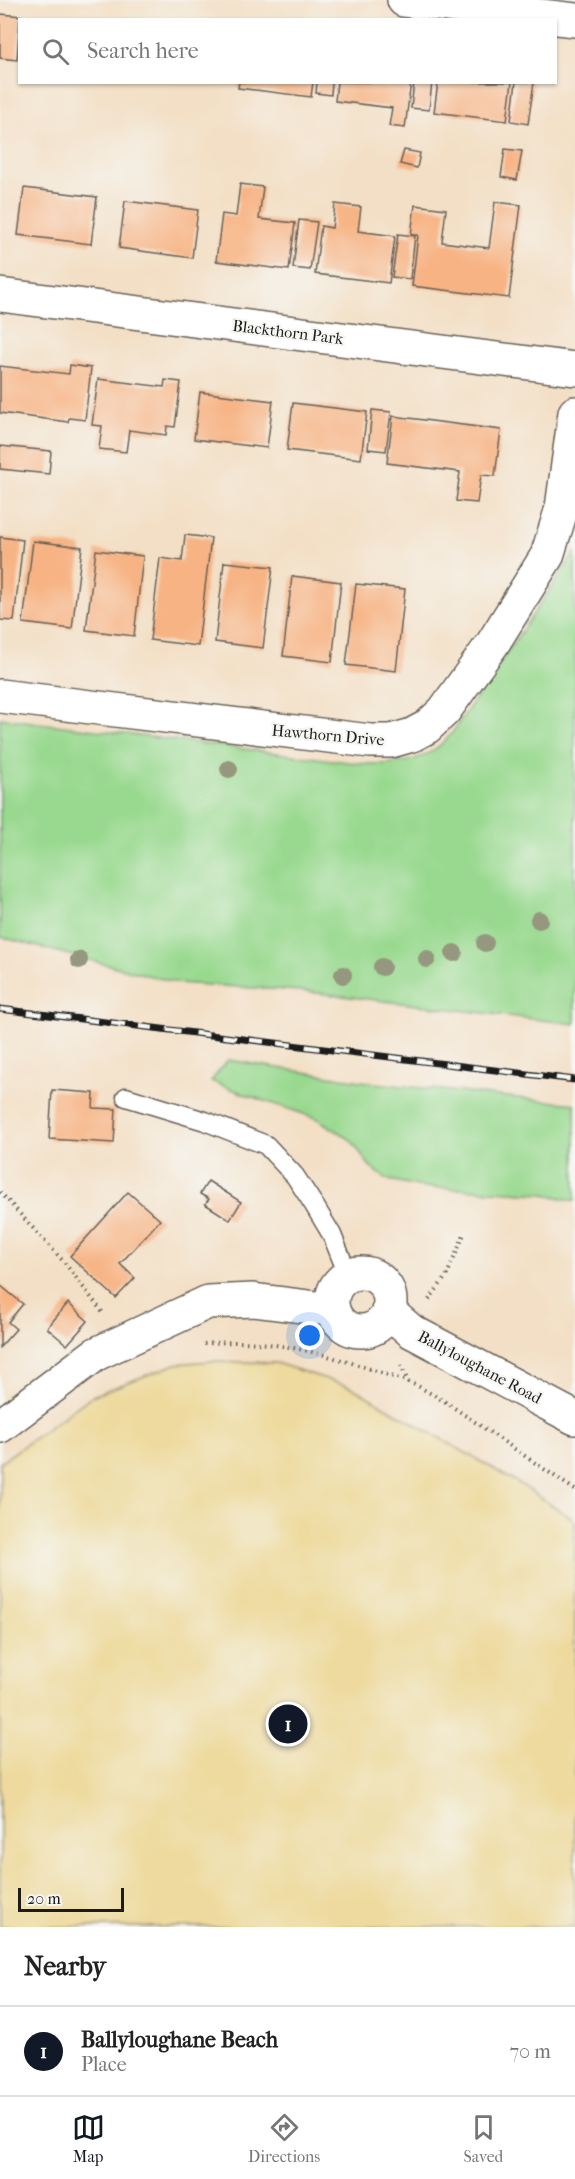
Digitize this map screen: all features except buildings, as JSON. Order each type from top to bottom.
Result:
[{"type":"street","points":[[405,0],[575,20]]},
{"type":"street","name":"Blackthorn Park","points":[[0,295],[575,369]]},
{"type":"street","name":"Hawthorn Drive","points":[[0,696],[358,740],[391,741],[404,738],[427,727],[444,711],[493,644],[547,556],[562,508],[575,413]]},
{"type":"street","points":[[357,1272],[367,1273],[384,1284],[400,1321],[384,1320],[368,1330],[358,1331],[349,1328],[335,1315],[332,1297],[335,1288],[348,1275],[357,1272]]},
{"type":"street","points":[[0,1426],[96,1354],[208,1302],[253,1300],[317,1308],[332,1306]]},
{"type":"street","name":"Ballyloughane Road","points":[[400,1321],[575,1418]]},
{"type":"lane","points":[[126,1097],[205,1121],[266,1145],[295,1176],[315,1205],[332,1234],[348,1275]]},
{"type":"path","points":[[0,1192],[64,1262],[104,1315],[119,1343]]},
{"type":"path","points":[[408,1382],[399,1362],[400,1321],[424,1306],[447,1275],[465,1232]]},
{"type":"path","points":[[196,1346],[227,1341],[288,1346],[370,1368],[408,1382],[447,1403],[575,1490]]},
{"type":"green space","points":[[575,553],[575,1024],[301,991],[178,983],[0,937],[0,718],[356,763],[386,764],[407,761],[427,754],[452,733]]},
{"type":"green space","points":[[228,1060],[374,1083],[575,1104],[575,1201],[544,1194],[423,1187],[389,1180],[371,1168],[351,1140],[316,1118],[211,1081]]},
{"type":"sand","points":[[211,1361],[276,1363],[351,1387],[523,1486],[575,1521],[575,1927],[0,1927],[0,1463],[92,1396],[176,1364]]},
{"type":"railway","points":[[0,1009],[575,1080]]},
{"type":"place","name":"Ballyloughane Beach","points":[[288,1724]]}]
